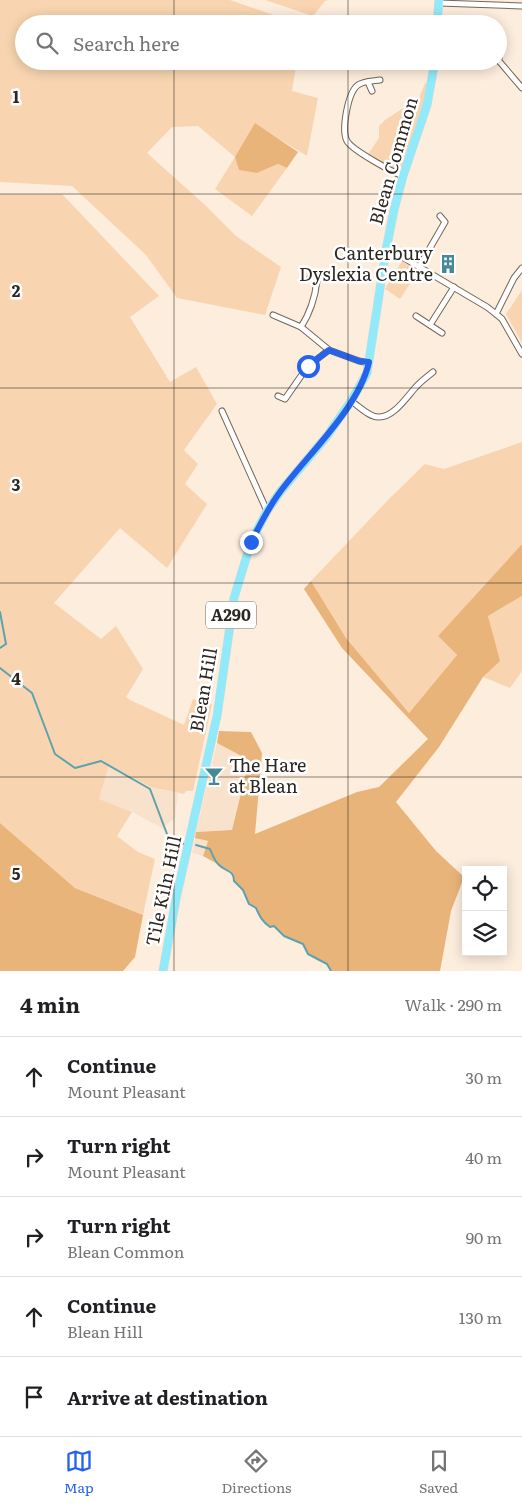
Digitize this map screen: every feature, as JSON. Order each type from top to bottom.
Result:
[{"type":"main road","points":[[438,15],[439,2]]},
{"type":"main road","name":"Blean Common","points":[[326,436],[351,401],[367,373],[386,250],[403,176],[427,105],[433,70]]},
{"type":"main road","name":"Blean Hill","points":[[194,818],[217,716],[234,598],[251,542],[267,511],[280,492],[326,436]]},
{"type":"main road","name":"Tile Kiln Hill","points":[[163,971],[194,818]]},
{"type":"street","points":[[439,2],[522,6]]},
{"type":"street","points":[[507,70],[522,88]]},
{"type":"street","points":[[380,80],[358,84],[354,90],[344,123],[344,130],[350,145],[403,176]]},
{"type":"street","points":[[368,82],[372,91]]},
{"type":"street","points":[[419,267],[446,222],[440,216]]},
{"type":"street","points":[[386,250],[394,252],[487,306],[502,319],[522,354]]},
{"type":"street","points":[[496,314],[514,278],[522,268]]},
{"type":"street","points":[[301,328],[308,316],[316,294],[317,281],[310,277]]},
{"type":"street","points":[[430,326],[454,288]]},
{"type":"street","points":[[273,315],[301,328],[329,350],[359,361],[369,362]]},
{"type":"street","points":[[416,316],[442,333]]},
{"type":"street","points":[[278,396],[285,399],[308,366],[329,350]]},
{"type":"street","points":[[351,401],[372,415],[385,416],[404,401],[433,372]]},
{"type":"street","points":[[222,410],[267,511]]},
{"type":"shaded area","points":[[0,0],[230,0],[273,15],[15,15],[15,70],[296,70],[292,91],[318,98],[307,156],[255,124],[257,173],[278,164],[287,168],[252,216],[215,189],[235,157],[198,126],[172,127],[147,153],[205,205],[236,236],[281,267],[265,315],[177,298],[146,255],[72,186],[0,182]]},
{"type":"shaded area","points":[[265,0],[328,0],[314,15]]},
{"type":"shaded area","points":[[431,82],[403,176],[367,156],[379,138],[379,126],[414,101],[417,103],[425,83]]},
{"type":"shaded area","points":[[255,123],[298,152],[287,168],[278,164],[257,173],[239,170],[235,157]]},
{"type":"shaded area","points":[[0,194],[62,194],[159,296],[130,317],[170,382],[196,367],[217,404],[184,450],[198,464],[185,484],[207,504],[167,568],[120,528],[54,603],[101,639],[116,626],[143,669],[126,697],[130,700],[184,725],[193,699],[212,704],[193,791],[186,791],[184,794],[151,787],[109,765],[99,799],[132,812],[117,836],[138,852],[155,859],[143,915],[75,888],[0,823]]},
{"type":"shaded area","points":[[402,261],[418,271],[400,299],[385,289]]},
{"type":"shaded area","points":[[522,290],[522,343],[506,314]]},
{"type":"shaded area","points":[[522,442],[522,544],[438,636],[457,655],[409,713],[346,638],[311,581],[425,464],[444,469]]},
{"type":"shaded area","points":[[522,544],[522,596],[488,616],[500,661],[483,677],[439,747],[396,802],[436,851],[462,875],[462,882],[451,911],[440,971],[331,971],[327,964],[308,954],[303,944],[284,936],[274,926],[270,927],[267,925],[256,908],[249,904],[243,890],[234,881],[232,872],[203,856],[208,841],[195,838],[196,832],[232,830],[249,760],[217,743],[219,731],[251,732],[262,753],[255,834],[357,792],[379,787],[428,739],[342,648],[304,589],[311,581],[346,638],[409,713],[457,655],[438,636]]},
{"type":"shaded area","points":[[522,596],[522,671],[510,688],[483,677],[499,661],[488,616]]},
{"type":"shaded area","points":[[217,743],[249,760],[232,830],[196,832]]},
{"type":"shaded area","points":[[109,764],[151,787],[178,793],[175,818],[162,828],[132,812],[98,799]]},
{"type":"shaded area","points":[[0,823],[75,888],[143,915],[135,957],[123,971],[0,971]]},
{"type":"shaded area","points":[[195,838],[208,841],[203,856],[192,853]]},
{"type":"waterway","points":[[0,612],[6,644],[0,648]]},
{"type":"waterway","points":[[0,668],[32,693],[55,754],[75,768],[101,761],[150,789],[170,842],[184,844]]},
{"type":"waterway","points":[[196,845],[210,849],[218,864],[231,872],[234,881],[243,890],[249,904],[256,908],[265,923],[270,927],[274,926],[284,936],[303,944],[308,954],[327,964],[331,971]]},
{"type":"place","name":"Canterbury Dyslexia Centre","points":[[448,264]]},
{"type":"place","name":"The Hare at Blean","points":[[214,776]]},
{"type":"route","points":[[251,542],[267,511],[280,492],[326,436],[351,401],[367,373],[369,362],[359,361],[329,350],[308,366]]}]
